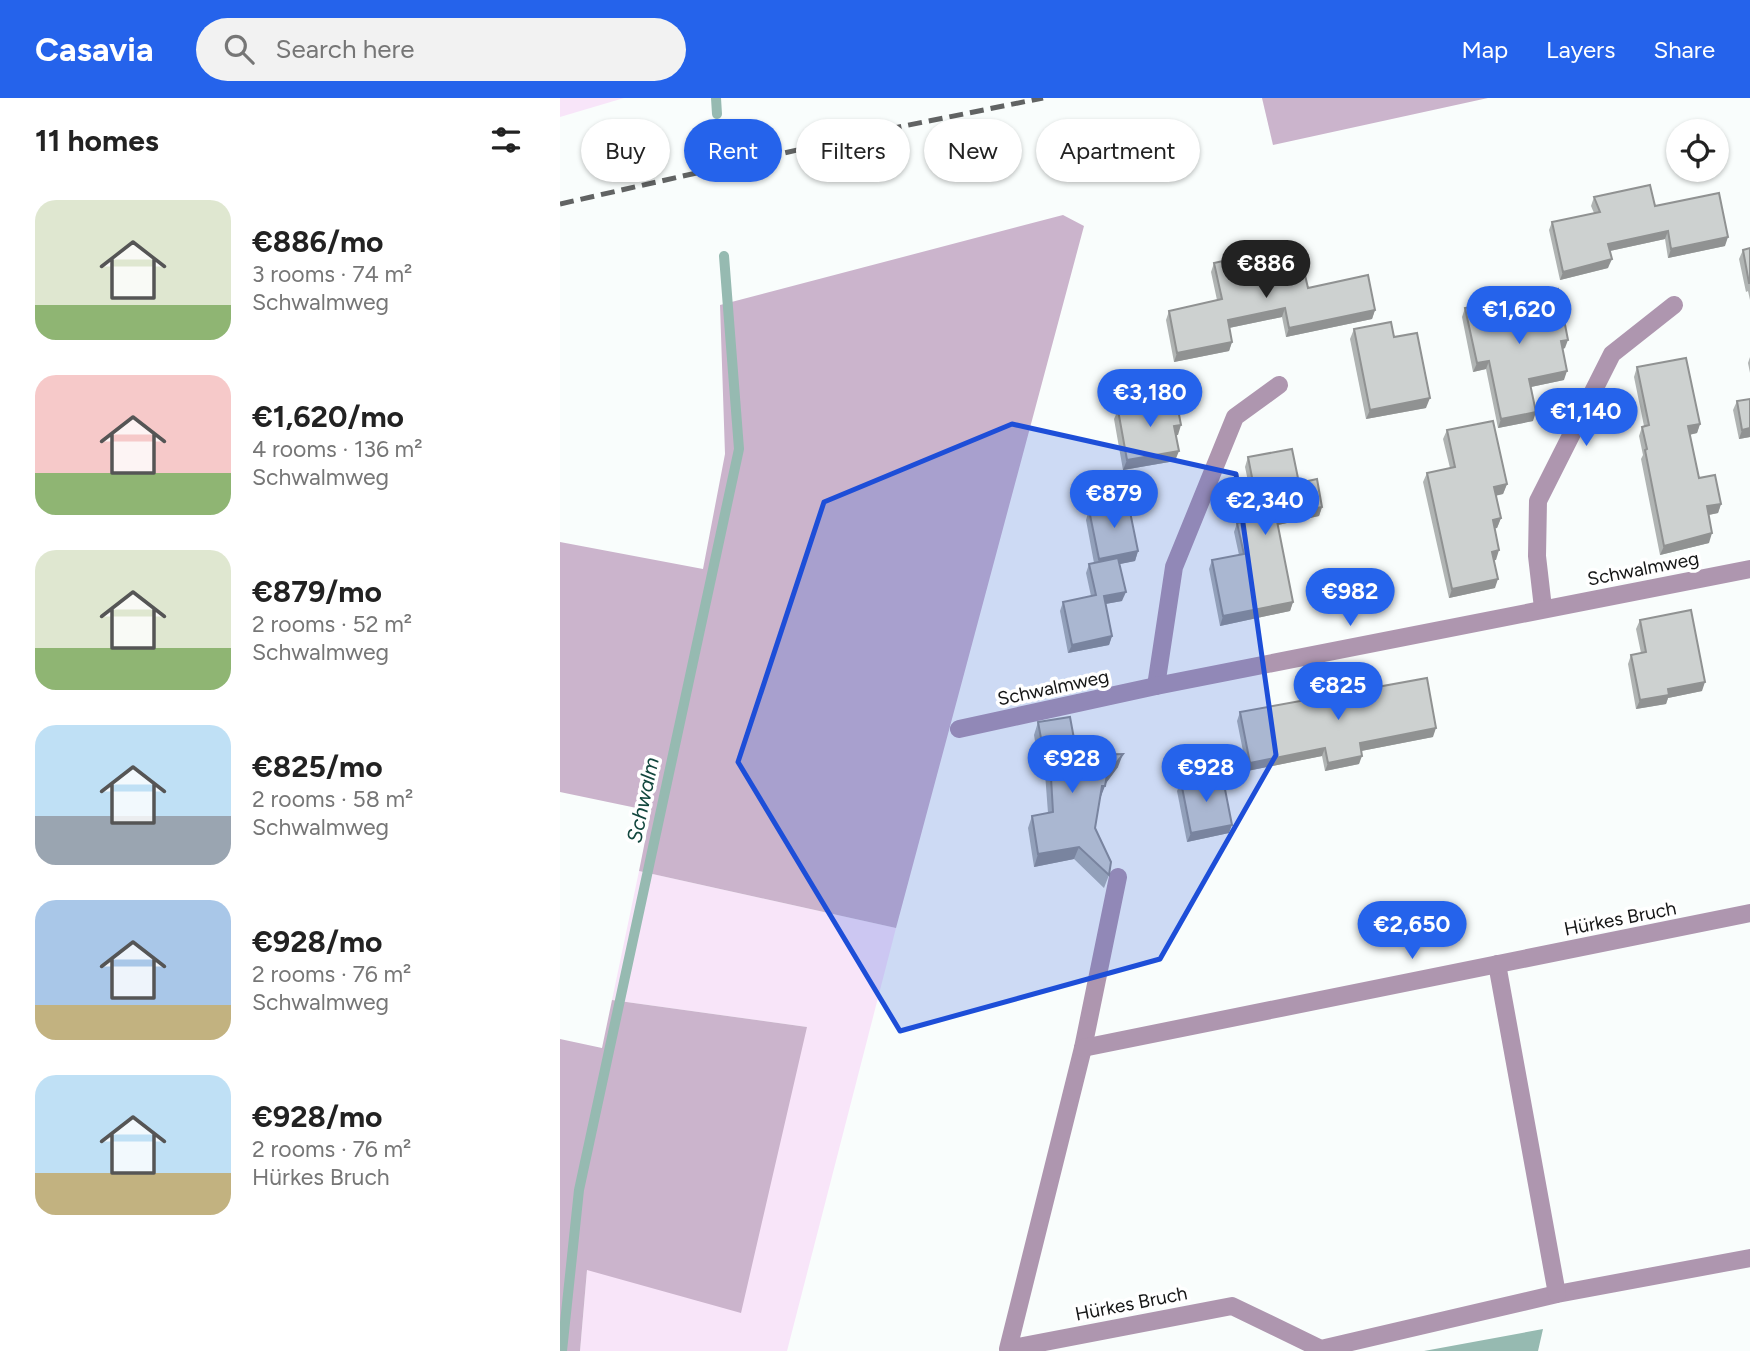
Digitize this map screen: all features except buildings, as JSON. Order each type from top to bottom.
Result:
[{"type":"street","points":[[1543,608],[1537,556],[1538,501],[1612,354],[1674,305]]},
{"type":"street","points":[[1156,686],[1174,567],[1235,417],[1279,385]]},
{"type":"street","name":"Schwalmweg","points":[[959,729],[1156,686],[1750,569]]},
{"type":"street","name":"Hürkes Bruch","points":[[1118,877],[1083,1048],[1008,1349],[1231,1306],[1321,1349],[1557,1294],[1750,1258]]},
{"type":"street","name":"Hürkes Bruch","points":[[1083,1048],[1750,913]]},
{"type":"street","points":[[1497,964],[1557,1294]]},
{"type":"highlighted area","points":[[1012,424],[1236,474],[1276,755],[1160,959],[900,1031],[738,762],[824,502]]},
{"type":"shaded area","points":[[560,98],[624,98],[560,117]]},
{"type":"shaded area","points":[[1262,98],[1488,98],[1273,145]]},
{"type":"shaded area","points":[[1063,215],[1084,226],[896,928],[639,871],[651,811],[560,792],[560,542],[703,569],[725,454],[720,305]]},
{"type":"shaded area","points":[[639,871],[896,928],[787,1351],[580,1351],[587,1270],[807,1027],[612,1000]]},
{"type":"shaded area","points":[[612,1000],[807,1027],[741,1313],[587,1270],[580,1351],[560,1351],[560,1039],[602,1048]]},
{"type":"shaded area","points":[[1543,1329],[1538,1351],[1424,1351]]},
{"type":"waterway","name":"Schwalm","points":[[716,98],[717,114]]},
{"type":"waterway","name":"Schwalm","points":[[562,1351],[579,1190],[739,449],[724,256]]},
{"type":"railway","points":[[560,204],[894,128],[1043,98]]}]
